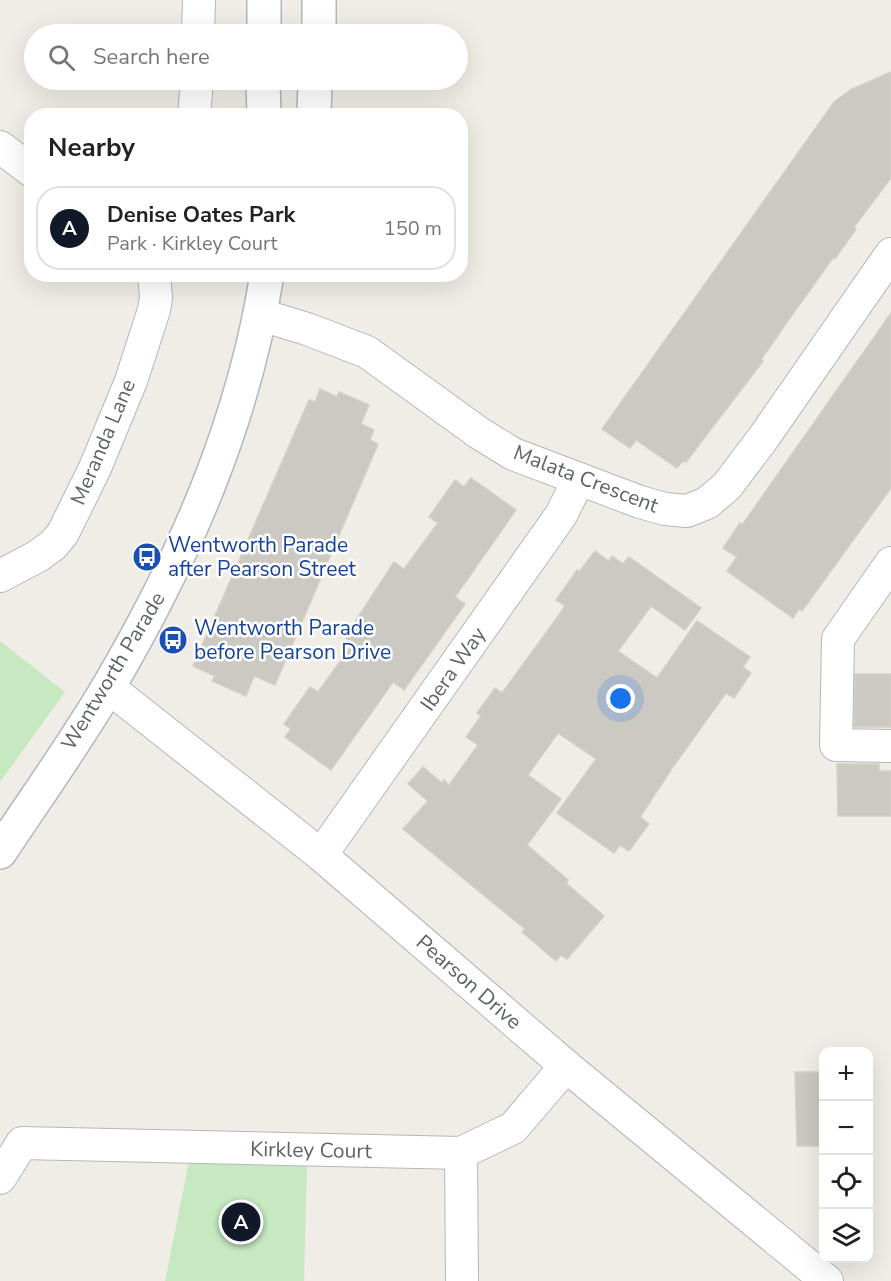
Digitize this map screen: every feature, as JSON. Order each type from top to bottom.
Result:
[{"type":"street","points":[[198,24],[199,0]]},
{"type":"street","points":[[264,0],[264,24]]},
{"type":"street","points":[[319,0],[319,24]]},
{"type":"street","points":[[194,108],[195,90]]},
{"type":"street","points":[[264,90],[264,108]]},
{"type":"street","points":[[314,108],[315,90]]},
{"type":"street","points":[[0,147],[24,165]]},
{"type":"street","name":"Malata Crescent","points":[[261,315],[307,329],[367,352],[479,433],[513,454],[640,502],[665,510],[687,511],[707,503],[728,486],[891,254]]},
{"type":"street","name":"Meranda Lane","points":[[0,576],[38,556],[53,545],[63,533],[131,381],[156,298],[155,282]]},
{"type":"street","name":"Wentworth Parade","points":[[0,852],[108,687],[164,587],[206,496],[241,396],[261,315],[266,282]]},
{"type":"street","name":"Ibera Way","points":[[321,855],[561,515],[579,479]]},
{"type":"street","points":[[891,563],[838,639],[836,745],[891,746]]},
{"type":"street","name":"Pearson Drive","points":[[108,687],[321,855],[566,1066],[827,1281]]},
{"type":"street","name":"Kirkley Court","points":[[0,1178],[22,1143],[461,1153],[513,1128],[566,1066]]},
{"type":"street","points":[[461,1153],[462,1281]]},
{"type":"green space","points":[[0,641],[65,692],[0,782]]},
{"type":"green space","points":[[189,1161],[307,1164],[304,1281],[165,1281]]},
{"type":"building","points":[[891,72],[891,178],[854,227],[856,229],[835,259],[833,258],[792,315],[761,360],[763,361],[686,462],[683,461],[677,468],[636,440],[630,448],[602,429],[834,102],[852,89]]},
{"type":"building","points":[[891,313],[891,488],[802,611],[799,609],[793,618],[727,571],[737,557],[723,548],[740,523],[742,525]]},
{"type":"building","points":[[320,389],[337,397],[339,392],[369,405],[361,424],[374,430],[370,440],[378,444],[275,685],[254,676],[246,696],[212,681],[215,676],[193,666],[309,400],[315,402]]},
{"type":"building","points":[[471,478],[516,510],[455,597],[465,604],[404,690],[393,682],[331,770],[285,737],[291,729],[284,724],[310,687],[318,692],[353,644],[345,637],[394,562],[404,569],[438,523],[429,517],[455,480],[464,487]]},
{"type":"building","points":[[595,551],[609,561],[612,556],[623,564],[629,557],[701,608],[685,630],[651,606],[618,651],[657,678],[697,621],[750,657],[743,667],[751,673],[734,698],[726,693],[673,767],[640,817],[649,824],[629,851],[620,845],[614,853],[557,813],[596,759],[558,733],[528,775],[561,799],[527,845],[568,880],[566,883],[604,916],[567,959],[561,955],[556,961],[522,932],[525,929],[403,829],[428,801],[408,784],[423,767],[442,783],[444,780],[449,785],[478,745],[466,737],[481,716],[477,713],[495,688],[502,693],[559,615],[565,606],[556,600],[577,570],[579,572]]},
{"type":"building","points":[[855,674],[891,674],[891,727],[854,727]]},
{"type":"building","points":[[837,764],[879,764],[879,771],[891,771],[891,816],[838,816]]},
{"type":"building","points":[[795,1072],[819,1072],[819,1146],[797,1146]]},
{"type":"place","name":"Wentworth Parade after Pearson Street","points":[[147,557]]},
{"type":"place","name":"Wentworth Parade before Pearson Drive","points":[[173,640]]},
{"type":"place","name":"Denise Oates Park","points":[[241,1222]]}]
